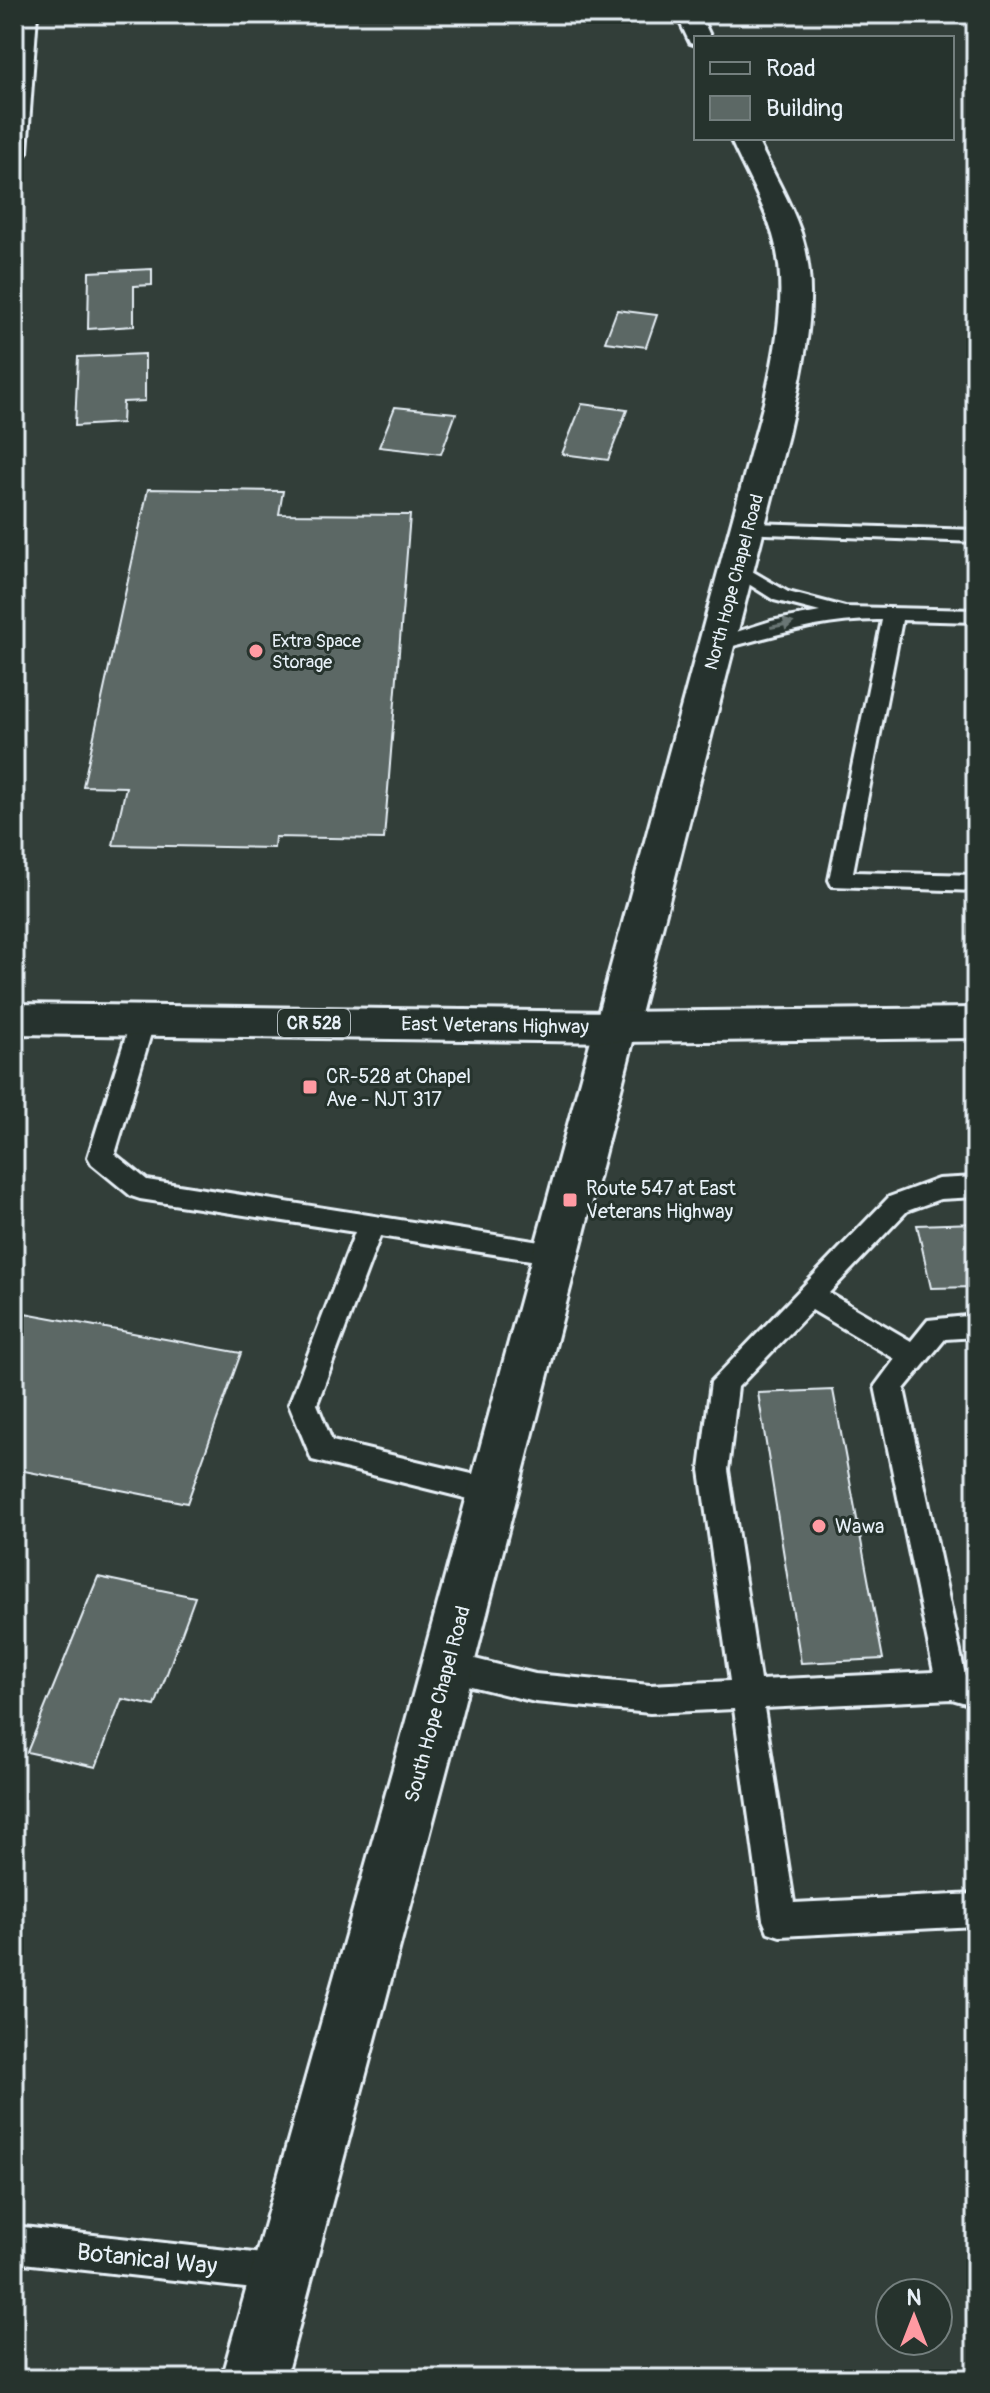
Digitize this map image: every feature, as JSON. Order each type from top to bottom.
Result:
[{"type":"main road","points":[[14,152],[25,14]]},
{"type":"main road","points":[[688,14],[698,36]]},
{"type":"main road","name":"North Hope Chapel Road","points":[[615,1027],[749,529],[786,371],[793,296],[790,245],[744,140]]},
{"type":"main road","name":"East Veterans Highway","points":[[14,1019],[615,1027],[976,1023]]},
{"type":"main road","name":"South Hope Chapel Road","points":[[253,2379],[447,1666],[615,1027]]},
{"type":"lane","points":[[749,529],[976,536]]},
{"type":"lane","points":[[738,569],[781,596],[848,613]]},
{"type":"lane","points":[[718,644],[778,625],[848,613],[976,616]]},
{"type":"lane","points":[[893,614],[840,880],[976,883]]},
{"type":"lane","points":[[143,1020],[101,1157],[140,1189],[556,1253]]},
{"type":"lane","points":[[976,1187],[938,1189],[898,1204],[725,1382],[714,1470],[780,1920],[976,1910]]},
{"type":"lane","points":[[371,1225],[303,1404],[322,1451],[493,1492]]},
{"type":"lane","points":[[810,1295],[914,1356]]},
{"type":"lane","points":[[447,1666],[535,1688],[650,1699],[964,1689],[889,1386],[938,1328],[976,1326]]},
{"type":"lane","name":"Botanical Way","points":[[14,2244],[280,2274]]},
{"type":"building","points":[[152,269],[152,285],[134,286],[134,326],[88,329],[89,272]]},
{"type":"building","points":[[617,310],[657,315],[646,347],[605,342]]},
{"type":"building","points":[[145,354],[145,401],[123,402],[122,423],[75,426],[78,357]]},
{"type":"building","points":[[582,404],[627,410],[608,460],[562,454]]},
{"type":"building","points":[[395,407],[456,413],[441,454],[379,447]]},
{"type":"building","name":"Extra Space Storage","points":[[148,489],[283,491],[279,514],[410,515],[384,839],[275,837],[274,848],[113,845],[126,787],[83,786]]},
{"type":"building","points":[[976,1223],[976,1287],[931,1288],[917,1225]]},
{"type":"building","points":[[14,1311],[241,1353],[187,1503],[14,1469]]},
{"type":"building","name":"Wawa","points":[[833,1390],[883,1659],[801,1663],[758,1393]]},
{"type":"building","points":[[98,1577],[195,1597],[155,1706],[122,1699],[96,1767],[27,1752]]},
{"type":"place","name":"Extra Space Storage","points":[[256,651]]},
{"type":"place","name":"CR-528 at Chapel Ave - NJT 317","points":[[310,1087]]},
{"type":"place","name":"Route 547 at East Veterans Highway","points":[[570,1200]]},
{"type":"place","name":"Wawa","points":[[819,1526]]}]
